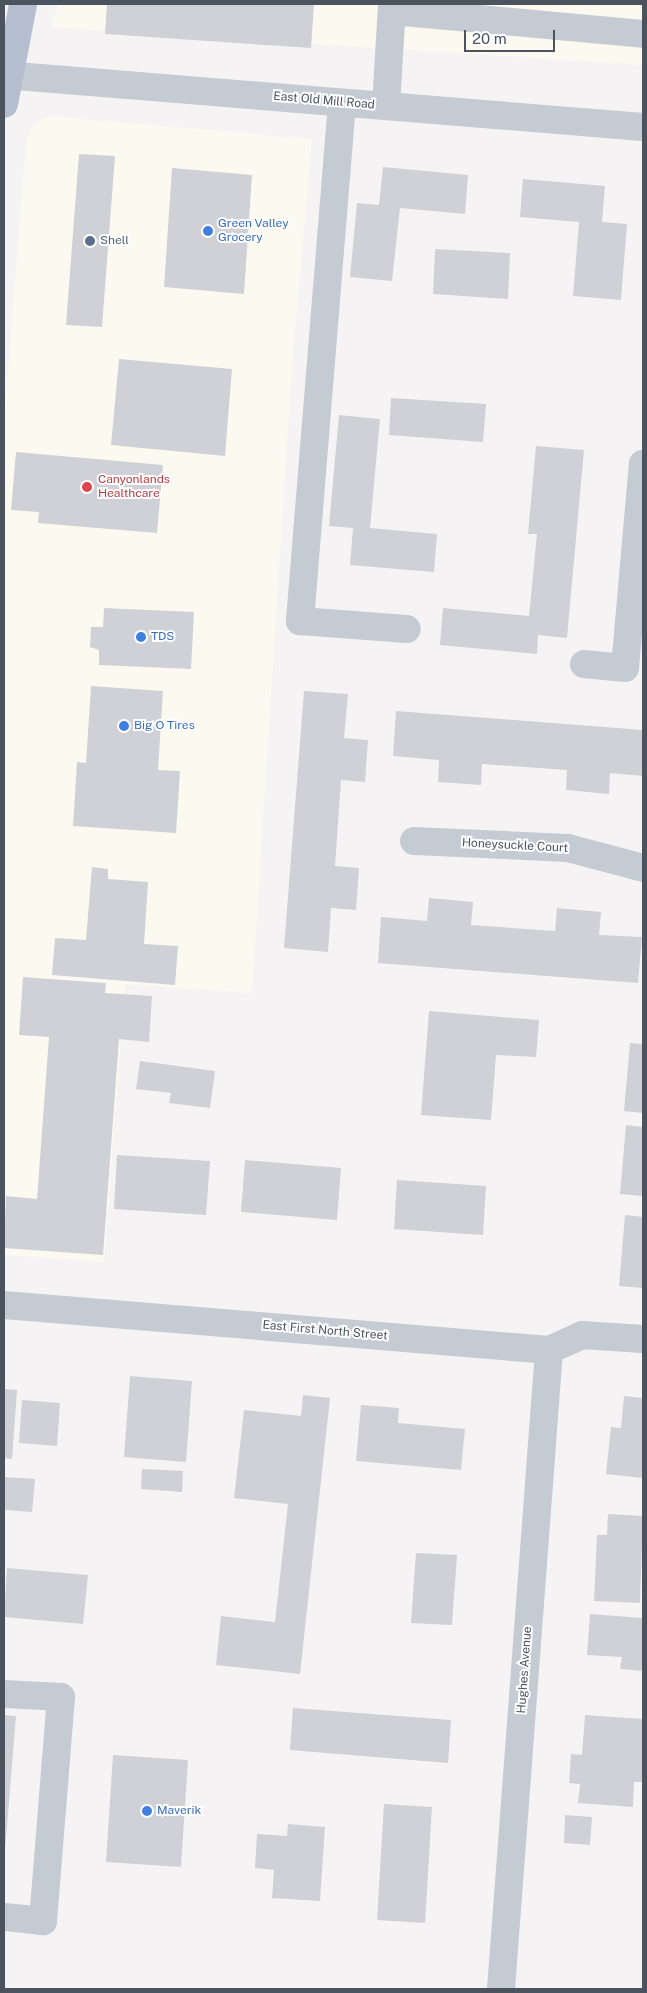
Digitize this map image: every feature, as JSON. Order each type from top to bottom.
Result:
[{"type":"main road","points":[[4,104],[6,75],[23,4]]},
{"type":"street","points":[[386,106],[392,7],[643,34]]},
{"type":"street","name":"East Old Mill Road","points":[[6,75],[643,128]]},
{"type":"street","points":[[342,103],[300,620],[407,629]]},
{"type":"street","points":[[584,664],[625,668],[643,464]]},
{"type":"street","name":"Honeysuckle Court","points":[[414,841],[568,848],[643,868]]},
{"type":"street","name":"East First North Street","points":[[4,1304],[548,1350],[582,1335],[643,1339]]},
{"type":"street","name":"Hughes Avenue","points":[[501,1989],[548,1350]]},
{"type":"street","points":[[4,1694],[61,1697],[43,1921],[4,1917]]},
{"type":"shaded area","points":[[59,4],[643,4],[643,65],[50,27]]},
{"type":"shaded area","points":[[49,116],[312,139],[292,367],[252,993],[125,984],[104,1262],[4,1255],[4,419],[26,142],[34,124]]},
{"type":"building","points":[[107,4],[314,4],[311,48],[105,34]]},
{"type":"building","name":"Shell","points":[[79,154],[115,156],[102,327],[66,325]]},
{"type":"building","points":[[383,167],[468,175],[465,214],[400,208],[392,281],[350,277],[357,203],[379,205]]},
{"type":"building","name":"Green Valley Grocery","points":[[172,168],[252,175],[244,294],[164,287]]},
{"type":"building","points":[[523,179],[605,186],[602,222],[627,224],[621,300],[573,296],[579,222],[520,217]]},
{"type":"building","points":[[435,249],[510,253],[508,299],[433,294]]},
{"type":"building","points":[[119,359],[232,369],[225,456],[111,445]]},
{"type":"building","points":[[391,398],[486,404],[483,442],[389,435]]},
{"type":"building","points":[[339,415],[380,419],[370,528],[437,534],[434,572],[350,565],[353,528],[329,526]]},
{"type":"building","points":[[536,446],[584,450],[567,638],[538,635],[537,654],[440,645],[443,608],[529,616],[537,534],[528,534]]},
{"type":"building","name":"Canyonlands Healthcare","points":[[16,452],[163,465],[157,533],[38,523],[39,512],[11,510]]},
{"type":"building","name":"TDS","points":[[104,608],[194,612],[191,669],[99,665],[99,650],[90,647],[91,627],[103,627]]},
{"type":"building","name":"Big O Tires","points":[[91,686],[163,691],[158,770],[180,771],[176,833],[73,826],[77,762],[86,763]]},
{"type":"building","points":[[304,691],[348,694],[344,738],[368,740],[365,782],[341,780],[335,866],[359,868],[356,910],[331,908],[328,952],[284,948]]},
{"type":"building","points":[[396,711],[643,730],[643,776],[610,773],[609,794],[566,790],[567,770],[482,764],[481,785],[438,782],[439,760],[393,756]]},
{"type":"building","points":[[92,867],[108,869],[108,879],[148,882],[144,944],[178,946],[175,985],[52,975],[55,938],[86,940]]},
{"type":"building","points":[[429,898],[473,902],[471,925],[555,931],[557,908],[601,912],[599,935],[642,937],[638,983],[378,963],[381,917],[427,921]]},
{"type":"building","points":[[23,977],[106,983],[105,993],[152,996],[149,1042],[119,1039],[103,1255],[4,1248],[6,1196],[37,1199],[49,1037],[19,1035]]},
{"type":"building","points":[[429,1011],[539,1020],[536,1057],[496,1055],[491,1120],[421,1115]]},
{"type":"building","points":[[630,1043],[643,1044],[643,1113],[624,1111]]},
{"type":"building","points":[[140,1061],[215,1071],[210,1108],[169,1103],[171,1093],[136,1089]]},
{"type":"building","points":[[626,1125],[643,1127],[643,1196],[620,1194]]},
{"type":"building","points":[[117,1155],[210,1161],[206,1215],[114,1209]]},
{"type":"building","points":[[245,1160],[341,1168],[337,1220],[241,1212]]},
{"type":"building","points":[[397,1180],[486,1186],[483,1235],[394,1229]]},
{"type":"building","points":[[625,1215],[643,1217],[643,1288],[619,1286]]},
{"type":"building","points":[[130,1376],[192,1381],[186,1462],[124,1457]]},
{"type":"building","points":[[4,1389],[17,1390],[12,1459],[4,1458]]},
{"type":"building","points":[[303,1395],[330,1398],[300,1674],[216,1665],[221,1616],[275,1622],[288,1504],[234,1498],[244,1410],[301,1416]]},
{"type":"building","points":[[624,1396],[643,1398],[643,1478],[606,1474],[611,1427],[621,1428]]},
{"type":"building","points":[[22,1400],[60,1403],[57,1446],[19,1443]]},
{"type":"building","points":[[361,1405],[399,1408],[398,1423],[465,1429],[461,1470],[356,1461]]},
{"type":"building","points":[[142,1469],[183,1471],[182,1492],[141,1489]]},
{"type":"building","points":[[4,1477],[35,1479],[32,1512],[4,1510]]},
{"type":"building","points":[[608,1514],[643,1516],[640,1603],[594,1601],[597,1535],[607,1535]]},
{"type":"building","points":[[416,1553],[457,1555],[452,1625],[411,1623]]},
{"type":"building","points":[[7,1568],[88,1575],[83,1624],[4,1617]]},
{"type":"building","points":[[590,1614],[643,1618],[643,1671],[620,1669],[622,1657],[587,1655]]},
{"type":"building","points":[[293,1708],[451,1720],[448,1763],[290,1750]]},
{"type":"building","points":[[4,1715],[16,1716],[5,1851],[4,1851]]},
{"type":"building","points":[[585,1715],[643,1719],[643,1782],[634,1782],[633,1807],[578,1803],[580,1784],[569,1783],[571,1754],[582,1755]]},
{"type":"building","name":"Maverik","points":[[113,1755],[188,1760],[181,1867],[106,1862]]},
{"type":"building","points":[[384,1804],[432,1807],[425,1923],[377,1920]]},
{"type":"building","points":[[565,1815],[592,1817],[590,1845],[564,1843]]},
{"type":"building","points":[[288,1824],[325,1827],[320,1901],[272,1898],[274,1870],[255,1868],[257,1834],[287,1836]]},
{"type":"place","name":"Green Valley Grocery","points":[[208,231]]},
{"type":"place","name":"Shell","points":[[90,241]]},
{"type":"place","name":"Canyonlands Healthcare","points":[[87,487]]},
{"type":"place","name":"TDS","points":[[141,637]]},
{"type":"place","name":"Big O Tires","points":[[124,726]]},
{"type":"place","name":"Maverik","points":[[147,1811]]}]
